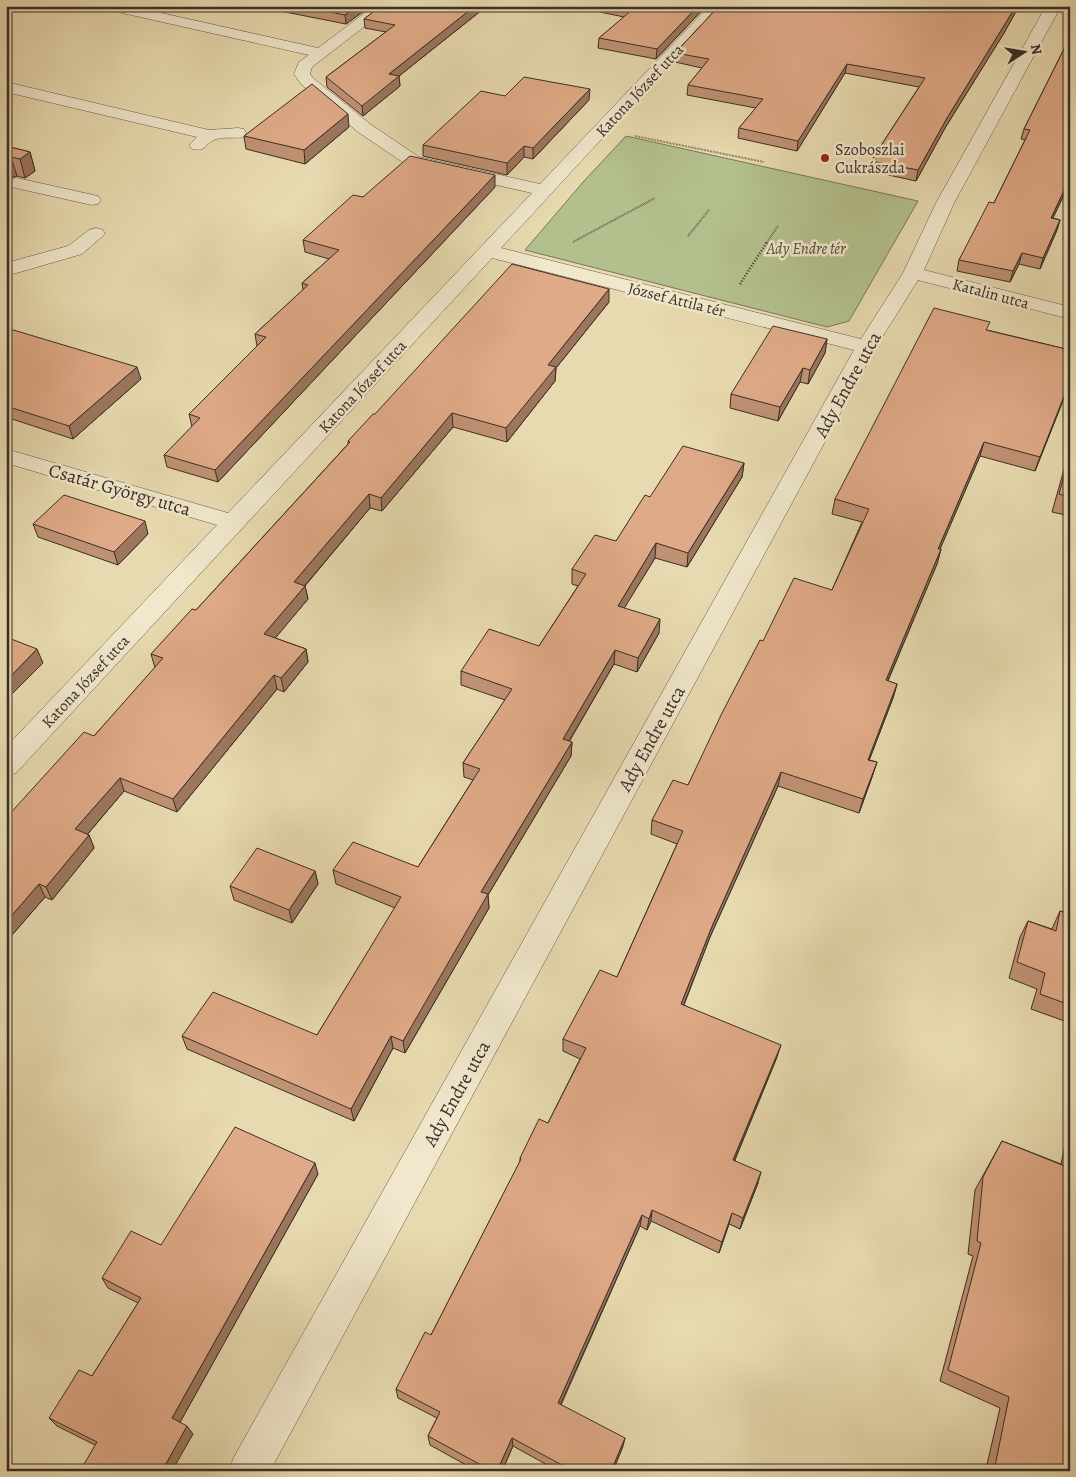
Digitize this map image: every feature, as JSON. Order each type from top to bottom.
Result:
[{"type":"street","points":[[109,6],[321,53]]},
{"type":"street","points":[[384,6],[305,65],[302,74],[307,81],[364,128],[413,161],[544,190]]},
{"type":"street","name":"Katona József utca","points":[[6,765],[717,6]]},
{"type":"street","name":"Ady Endre utca","points":[[248,1471],[866,347],[913,272],[945,203],[1054,6]]},
{"type":"street","points":[[6,87],[203,140],[238,133]]},
{"type":"street","points":[[17,183],[92,200]]},
{"type":"street","points":[[6,270],[75,250],[96,234]]},
{"type":"street","name":"József Attila tér","points":[[488,251],[866,347]]},
{"type":"street","name":"Katalin utca","points":[[913,272],[1070,313]]},
{"type":"street","name":"Csatár György utca","points":[[6,456],[234,522]]},
{"type":"path","points":[[602,129],[764,162]]},
{"type":"path","points":[[535,263],[655,198]]},
{"type":"path","points":[[688,236],[709,210]]},
{"type":"path","points":[[740,285],[778,226]]},
{"type":"green space","name":"Ady Endre tér","points":[[626,136],[918,201],[849,321],[827,327],[525,250],[584,181]]},
{"type":"building","points":[[301,6],[357,6],[345,15]]},
{"type":"building","points":[[381,6],[475,6],[389,74],[399,76],[362,106],[326,77],[395,25],[364,19]]},
{"type":"building","points":[[619,6],[698,6],[657,49],[599,38],[633,9]]},
{"type":"building","points":[[719,6],[1016,6],[947,118],[918,170],[871,161],[925,78],[847,64],[798,141],[739,128],[763,99],[688,85],[709,59],[675,53]]},
{"type":"building","points":[[1070,37],[1070,178],[1051,218],[1060,220],[1043,258],[1022,253],[1013,271],[959,260],[989,202],[994,203],[1030,130],[1024,129]]},
{"type":"building","points":[[524,77],[590,89],[533,148],[524,146],[507,163],[423,145],[481,91],[505,96]]},
{"type":"building","points":[[312,84],[348,114],[304,150],[244,136]]},
{"type":"building","points":[[6,146],[30,152],[20,159],[6,158]]},
{"type":"building","points":[[410,156],[495,175],[215,470],[164,455],[200,418],[189,414],[266,337],[255,334],[308,285],[302,283],[339,250],[303,240],[353,195],[363,197]]},
{"type":"building","points":[[512,264],[609,289],[548,365],[556,367],[506,428],[452,413],[381,498],[369,494],[294,582],[305,586],[264,634],[306,649],[281,678],[274,675],[173,799],[120,778],[75,829],[89,835],[46,887],[39,884],[6,922],[6,818],[84,732],[94,736],[163,658],[151,654],[192,609],[196,610],[350,442],[348,441]]},
{"type":"building","points":[[934,308],[990,322],[986,330],[1070,350],[1070,381],[1040,457],[984,442],[938,549],[941,549],[886,680],[897,684],[868,760],[877,762],[863,799],[781,772],[713,924],[681,1004],[781,1045],[733,1160],[761,1172],[743,1218],[732,1213],[722,1242],[652,1210],[649,1219],[642,1215],[558,1403],[625,1438],[611,1471],[573,1471],[512,1438],[497,1471],[492,1471],[428,1436],[440,1412],[396,1389],[425,1332],[431,1335],[521,1159],[539,1119],[548,1123],[586,1048],[563,1039],[600,970],[617,977],[683,831],[652,820],[673,780],[688,785],[722,713],[760,640],[763,641],[794,578],[832,590],[869,509],[835,499]]},
{"type":"building","points":[[773,326],[827,339],[810,370],[803,368],[780,407],[731,394]]},
{"type":"building","points":[[10,329],[137,367],[69,426],[6,406],[6,332]]},
{"type":"building","points":[[683,446],[744,463],[688,553],[656,543],[618,606],[660,619],[638,658],[615,650],[563,739],[572,742],[481,892],[488,894],[403,1041],[391,1036],[351,1109],[182,1036],[213,992],[317,1035],[401,897],[333,870],[353,842],[418,867],[480,769],[463,763],[512,689],[461,671],[489,629],[539,646],[586,574],[572,569],[595,535],[616,541],[645,495],[650,497]]},
{"type":"building","points":[[1070,455],[1070,497],[1059,494]]},
{"type":"building","points":[[64,495],[145,521],[114,552],[33,524]]},
{"type":"building","points":[[6,637],[37,649],[6,681]]},
{"type":"building","points":[[257,848],[315,871],[289,910],[230,886]]},
{"type":"building","points":[[1060,911],[1070,914],[1070,1005],[1040,994],[1045,973],[1017,962],[1028,921],[1056,931]]},
{"type":"building","points":[[235,1127],[315,1163],[172,1418],[187,1426],[162,1471],[80,1471],[97,1442],[49,1418],[79,1370],[92,1376],[141,1298],[102,1278],[131,1231],[161,1245]]},
{"type":"building","points":[[1002,1141],[1067,1167],[1070,1153],[1070,1471],[994,1471],[1009,1397],[948,1370],[981,1243],[977,1241],[983,1177]]},
{"type":"building","points":[[982,1467],[990,1471],[982,1471]]},
{"type":"place","name":"Szoboszlai Cukrászda","points":[[825,158]]}]
